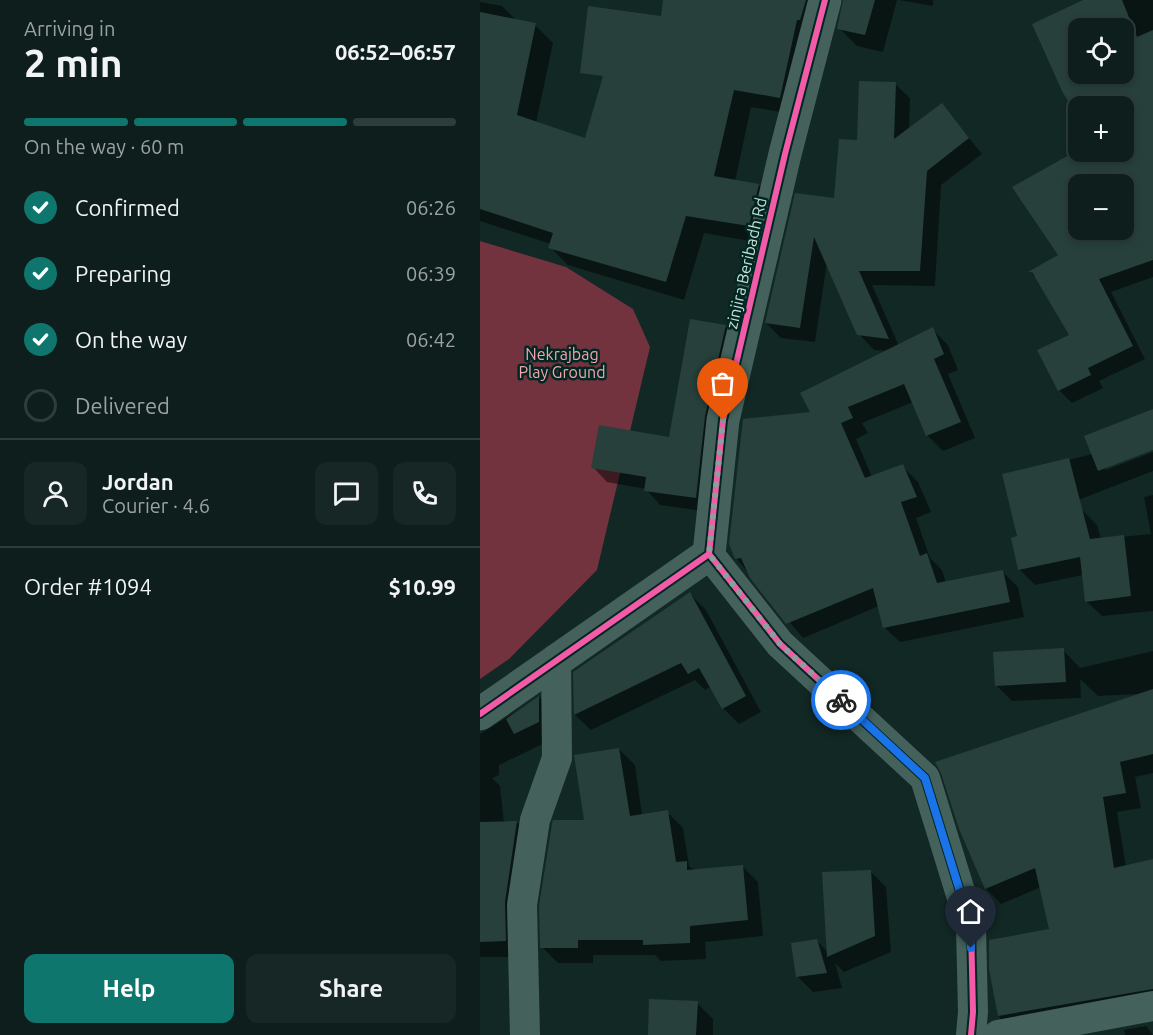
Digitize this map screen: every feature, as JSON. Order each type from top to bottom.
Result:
[{"type":"street","name":"zinjira Beribadh Rd","points":[[709,554],[723,420],[785,154],[825,0]]},
{"type":"street","points":[[480,714],[709,554],[780,644],[925,778],[971,927],[973,1012],[971,1035]]},
{"type":"street","points":[[525,1035],[522,905],[535,820],[557,758],[556,659]]},
{"type":"street","points":[[998,1035],[1153,1006]]},
{"type":"green space","name":"Nekrajbag Play Ground","points":[[480,241],[566,267],[633,309],[650,347],[597,570],[509,659],[480,679]]},
{"type":"building","points":[[663,0],[806,0],[800,20],[797,20],[780,98],[734,90],[714,176],[759,184],[749,226],[686,216],[666,282],[548,248],[553,233],[480,209],[480,12],[536,23],[517,115],[585,138],[603,76],[580,73],[588,6],[661,16]]},
{"type":"building","points":[[843,0],[875,0],[865,35],[837,29]]},
{"type":"building","points":[[1083,0],[1122,0],[1129,18],[1068,18],[1068,84],[1134,84],[1134,30],[1137,37],[1153,30],[1153,260],[1099,279],[1133,346],[1088,368],[1091,375],[1058,391],[1037,350],[1069,335],[1032,272],[1028,272],[1058,255],[1012,187],[1068,156],[1068,162],[1134,162],[1134,96],[1068,96],[1068,101],[1032,24]]},
{"type":"building","points":[[859,81],[896,82],[894,139],[942,103],[969,138],[927,171],[920,271],[859,271],[889,339],[857,335],[814,237],[800,328],[765,323],[795,193],[834,198],[839,139],[857,140]]},
{"type":"building","points":[[690,319],[726,325],[705,416],[696,498],[644,491],[646,477],[591,468],[599,425],[669,437]]},
{"type":"building","points":[[933,327],[944,354],[934,359],[961,422],[926,436],[904,384],[848,407],[853,418],[841,423],[865,478],[903,464],[917,497],[901,502],[920,556],[927,553],[937,583],[1003,570],[1010,602],[883,628],[873,588],[786,624],[750,578],[741,558],[735,559],[729,544],[743,419],[810,412],[800,393]]},
{"type":"building","points":[[1153,409],[1153,450],[1098,471],[1084,436]]},
{"type":"building","points":[[1069,458],[1090,539],[1124,535],[1131,596],[1085,602],[1080,557],[1018,570],[1011,538],[1017,536],[1002,474]]},
{"type":"building","points":[[690,592],[746,696],[722,709],[699,668],[688,674],[681,663],[574,715],[573,672]]},
{"type":"building","points":[[1064,648],[1066,682],[995,686],[993,652]]},
{"type":"building","points":[[1153,689],[1153,754],[1120,762],[1126,793],[1103,797],[1114,868],[1153,859],[1153,989],[998,1016],[989,969],[989,940],[1049,929],[1035,868],[985,889],[959,829],[941,773],[935,762]]},
{"type":"building","points":[[539,696],[539,722],[514,734],[506,719]]},
{"type":"building","points":[[619,748],[630,816],[668,810],[676,862],[687,861],[687,870],[743,865],[748,920],[690,926],[690,943],[643,945],[643,940],[578,940],[578,948],[540,948],[539,906],[553,820],[584,820],[574,755]]},
{"type":"building","points":[[517,821],[505,902],[506,941],[480,942],[480,822]]},
{"type":"building","points":[[871,870],[875,936],[827,957],[822,872]]},
{"type":"building","points":[[817,939],[827,973],[796,977],[791,943]]},
{"type":"building","points":[[649,999],[698,1001],[696,1035],[648,1035]]},
{"type":"cycle path","points":[[480,714],[709,554],[723,420],[785,154],[825,0]]},
{"type":"cycle path","points":[[709,554],[780,644],[925,778],[971,927],[973,1012],[971,1035]]},
{"type":"way so far","points":[[723,420],[709,554],[780,644],[841,700]]},
{"type":"route","points":[[841,700],[925,778],[971,927],[971,948]]}]
